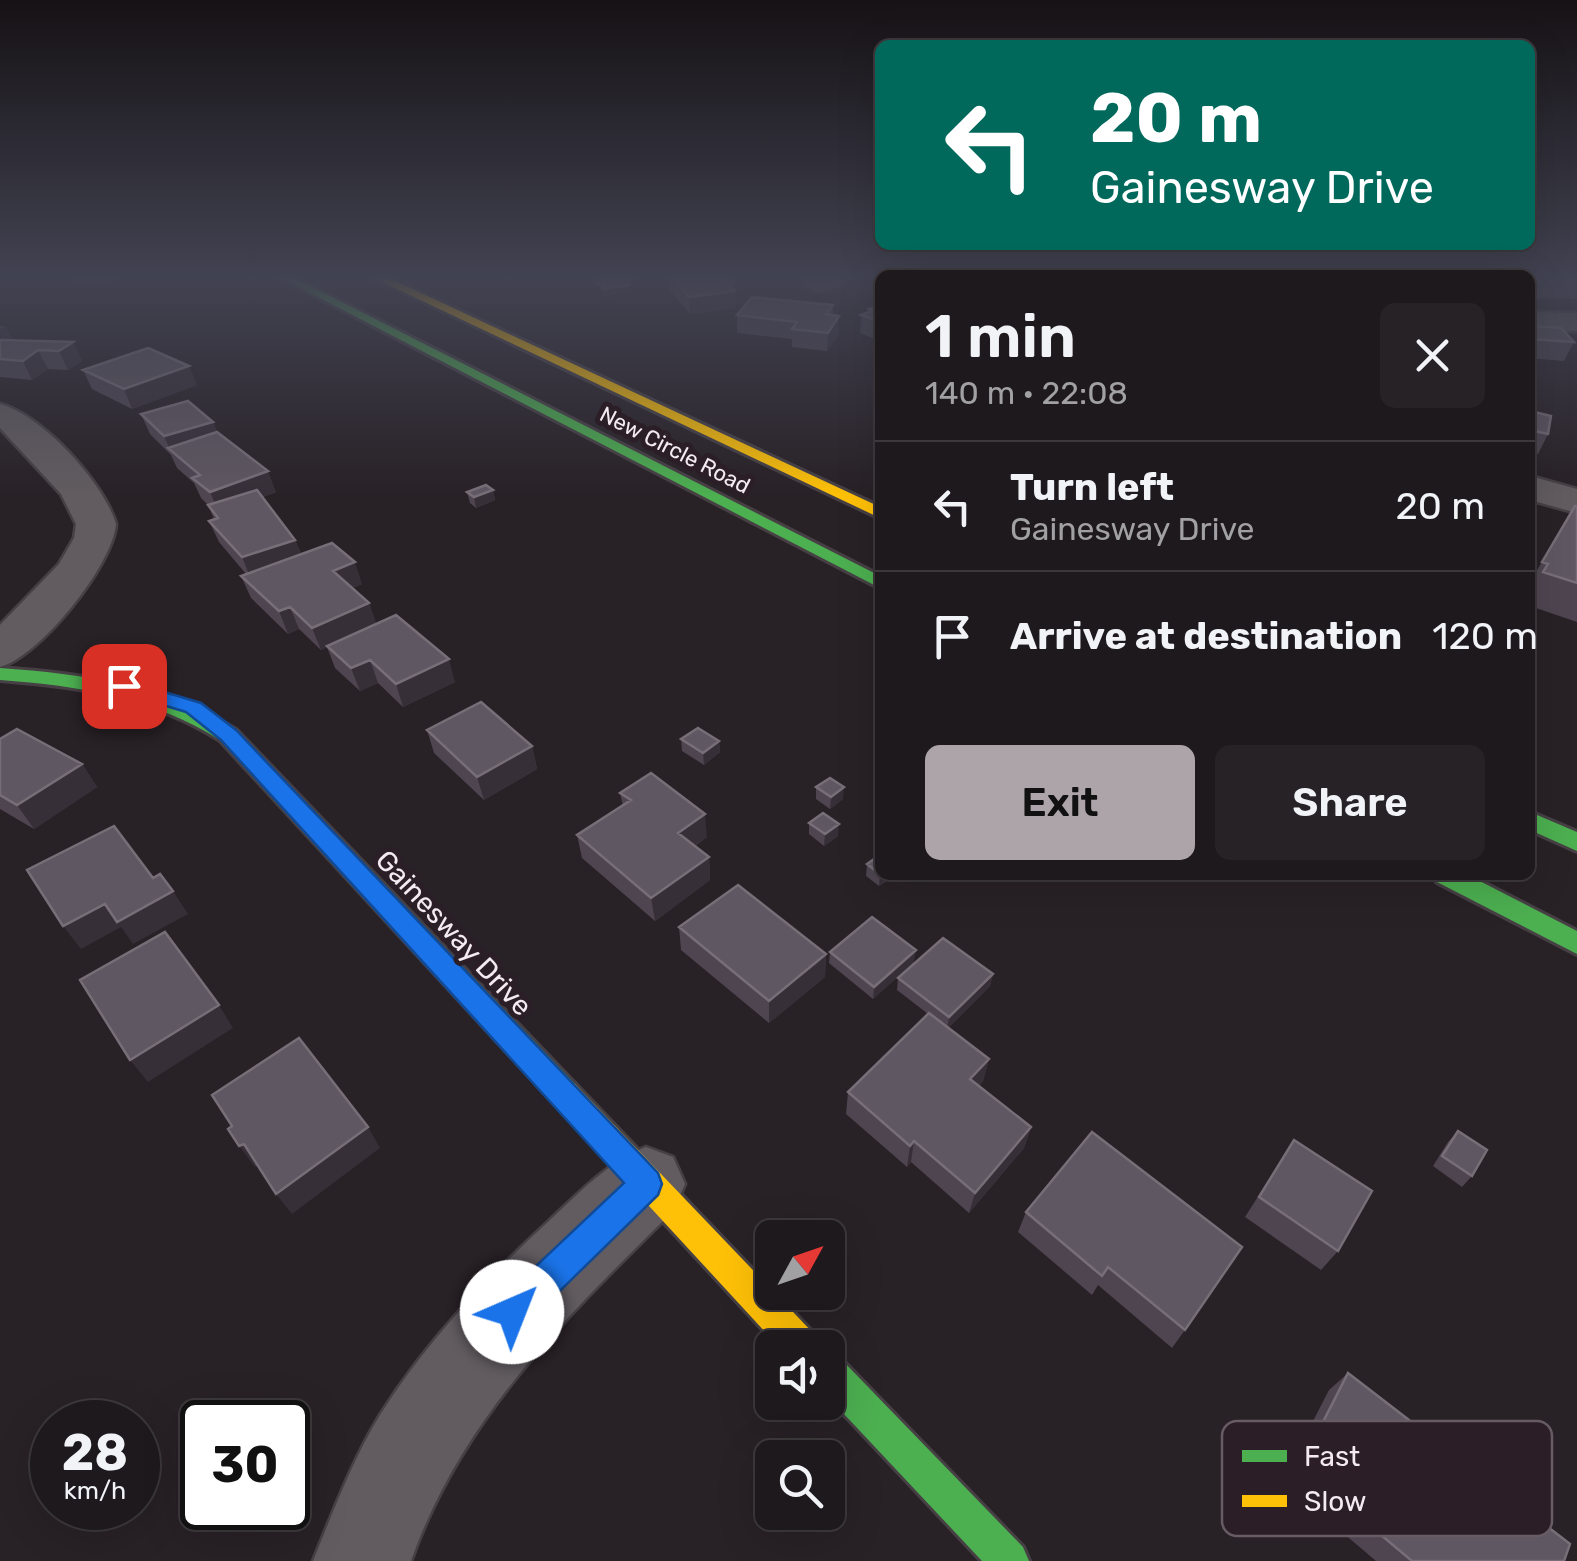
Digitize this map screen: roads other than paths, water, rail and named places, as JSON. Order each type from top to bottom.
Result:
[{"type":"main road","name":"New Circle Road","points":[[418,351],[875,580]]},
{"type":"main road","name":"New Circle Road","points":[[537,351],[875,511]]},
{"type":"main road","name":"Gainesway Drive","points":[[0,674],[96,681],[152,692],[193,708],[228,735],[787,1330]]},
{"type":"main road","points":[[1535,822],[1577,842]]},
{"type":"main road","points":[[1456,880],[1577,942]]},
{"type":"main road","points":[[845,1390],[1009,1561]]},
{"type":"street","points":[[0,415],[26,429],[76,488],[95,520],[96,534],[75,572],[0,652]]},
{"type":"street","points":[[1535,489],[1577,501]]},
{"type":"street","points":[[362,1561],[409,1446],[476,1353],[531,1292],[646,1184]]}]
